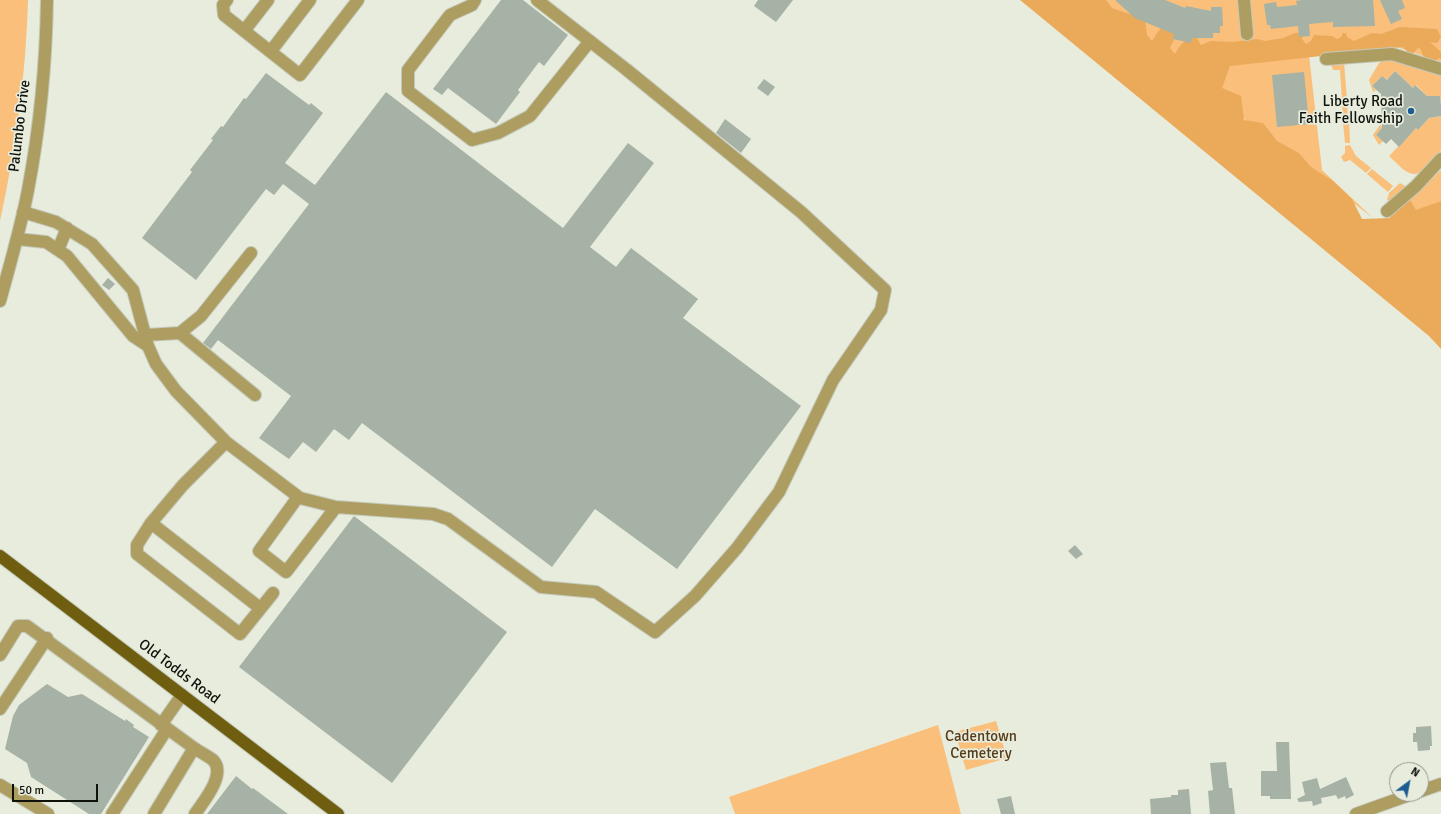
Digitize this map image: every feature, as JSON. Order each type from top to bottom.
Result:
[{"type":"main road","name":"Old Todds Road","points":[[0,556],[338,814]]},
{"type":"street","name":"Palumbo Drive","points":[[0,301],[23,212],[36,136],[45,62],[47,0]]},
{"type":"street","points":[[228,0],[223,5],[224,15],[300,75],[358,0]]},
{"type":"street","points":[[244,31],[268,0]]},
{"type":"street","points":[[271,51],[310,0]]},
{"type":"street","points":[[475,0],[472,5],[450,15],[408,70],[408,91],[472,140],[498,133],[530,116],[590,41]]},
{"type":"street","points":[[23,212],[56,222],[92,244],[133,290],[147,341],[156,364],[176,391],[226,442],[298,497],[336,507],[433,514],[448,519],[541,587],[596,592],[655,632],[695,596],[736,548],[779,492],[833,380],[881,310],[885,290],[801,212],[590,41],[537,0]]},
{"type":"street","points":[[1244,0],[1247,34]]},
{"type":"street","points":[[1326,59],[1392,54],[1441,69]]},
{"type":"street","points":[[1386,211],[1416,186],[1441,159]]},
{"type":"street","points":[[58,250],[67,228]]},
{"type":"street","points":[[17,239],[46,242],[67,256],[133,336],[147,341],[180,333],[201,316],[251,253]]},
{"type":"street","points":[[180,333],[255,395]]},
{"type":"street","points":[[226,442],[183,485],[151,523],[137,545],[137,554],[240,634],[273,593]]},
{"type":"street","points":[[298,497],[259,551],[286,572],[336,507]]},
{"type":"street","points":[[151,523],[260,608]]},
{"type":"street","points":[[0,655],[18,626],[28,626],[47,638],[164,727],[214,761],[218,777],[195,814]]},
{"type":"street","points":[[0,709],[47,638]]},
{"type":"street","points":[[112,814],[182,695]]},
{"type":"street","points":[[154,814],[194,748]]},
{"type":"street","points":[[1429,788],[1441,784]]},
{"type":"street","points":[[0,785],[48,814]]},
{"type":"street","points":[[1356,814],[1390,802]]},
{"type":"green space","points":[[0,0],[28,0],[25,55],[19,111],[11,166],[0,221]]},
{"type":"green space","points":[[1082,0],[1441,0],[1441,62],[1394,46],[1309,55],[1322,170],[1373,218],[1179,69]]},
{"type":"green space","points":[[1385,59],[1441,75],[1441,106],[1440,96],[1427,96],[1416,85],[1413,88],[1395,71],[1387,80],[1382,76],[1372,86],[1376,90],[1373,92],[1369,80],[1379,63]]},
{"type":"green space","points":[[1344,62],[1347,100],[1342,101],[1340,70],[1333,70],[1331,64]]},
{"type":"green space","points":[[1342,103],[1347,103],[1348,120],[1343,120]]},
{"type":"green space","points":[[1441,116],[1441,151],[1419,173],[1415,174],[1407,172],[1389,156],[1416,128],[1418,130],[1429,118]]},
{"type":"green space","points":[[1349,121],[1350,143],[1345,143],[1343,122]]},
{"type":"green space","points":[[1380,125],[1383,127],[1376,135],[1383,141],[1379,145],[1373,135]]},
{"type":"green space","points":[[1350,145],[1356,156],[1371,168],[1366,173],[1350,160],[1344,162],[1341,157],[1345,153],[1345,146]]},
{"type":"green space","points":[[1372,169],[1393,186],[1388,192],[1367,174]]},
{"type":"green space","points":[[1441,170],[1441,201],[1416,211],[1410,200]]},
{"type":"green space","points":[[1400,183],[1405,186],[1404,189],[1390,201],[1387,200],[1389,193]]},
{"type":"green space","name":"Cadentown Cemetery","points":[[996,721],[1007,758],[966,770],[955,732]]},
{"type":"green space","points":[[938,725],[961,814],[735,814],[729,797]]},
{"type":"shaded area","points":[[1020,0],[1106,0],[1112,8],[1145,19],[1147,35],[1152,41],[1163,26],[1176,35],[1170,48],[1175,54],[1183,43],[1195,35],[1201,45],[1211,41],[1233,42],[1257,39],[1265,41],[1283,38],[1295,33],[1303,33],[1302,39],[1306,44],[1311,41],[1314,35],[1332,36],[1337,39],[1341,37],[1343,33],[1346,33],[1347,37],[1354,41],[1372,33],[1381,34],[1400,27],[1437,29],[1441,37],[1437,43],[1430,42],[1441,52],[1441,60],[1440,58],[1434,61],[1425,60],[1420,48],[1417,49],[1411,56],[1403,47],[1230,66],[1222,88],[1241,96],[1244,120],[1263,123],[1277,141],[1299,153],[1311,167],[1333,181],[1352,199],[1362,219],[1390,218],[1389,205],[1409,198],[1416,210],[1441,201],[1441,349],[1429,336]]},
{"type":"building","points":[[501,0],[523,0],[568,35],[544,66],[539,62],[518,90],[520,92],[496,124],[448,88],[442,95],[433,89]]},
{"type":"building","points":[[758,0],[793,0],[776,22],[754,6]]},
{"type":"building","points":[[1115,0],[1165,0],[1185,8],[1186,6],[1211,11],[1211,7],[1222,7],[1223,26],[1220,26],[1220,33],[1213,33],[1213,38],[1192,38],[1191,43],[1173,39],[1174,34],[1135,18]]},
{"type":"building","points":[[1373,0],[1375,26],[1333,27],[1333,22],[1309,24],[1310,36],[1299,37],[1298,26],[1271,29],[1270,25],[1267,25],[1264,4],[1276,2],[1277,7],[1297,5],[1296,1]]},
{"type":"building","points":[[1380,0],[1402,0],[1405,8],[1398,11],[1402,19],[1391,24]]},
{"type":"building","name":"Liberty Road Faith Fellowship","points":[[1395,71],[1413,88],[1415,85],[1427,96],[1440,96],[1441,106],[1441,116],[1429,118],[1418,130],[1416,128],[1399,147],[1391,139],[1386,144],[1376,135],[1382,128],[1381,94],[1372,86],[1382,76],[1387,80]]},
{"type":"building","points":[[1304,72],[1309,124],[1277,127],[1272,75]]},
{"type":"building","points":[[266,73],[309,105],[311,103],[323,113],[285,163],[315,185],[386,92],[563,228],[628,143],[654,163],[590,247],[616,267],[631,248],[698,299],[683,318],[801,406],[677,569],[595,509],[552,567],[362,423],[349,440],[334,429],[316,452],[303,442],[289,459],[259,438],[291,396],[218,340],[211,349],[203,343],[309,204],[283,184],[274,195],[266,189],[196,280],[142,238],[192,172],[190,170],[213,140],[211,139],[221,126],[223,127],[244,98],[246,99]]},
{"type":"building","points":[[764,79],[775,87],[768,96],[757,88]]},
{"type":"building","points":[[725,119],[751,139],[741,153],[716,133]]},
{"type":"building","points":[[108,278],[115,284],[109,290],[102,285]]},
{"type":"building","points":[[354,516],[507,632],[392,783],[239,667]]},
{"type":"building","points":[[1075,545],[1083,554],[1076,559],[1068,551]]},
{"type":"building","points":[[47,684],[68,697],[82,694],[125,721],[126,719],[134,725],[133,727],[149,737],[101,814],[89,814],[31,777],[27,763],[5,749],[13,716],[19,705]]},
{"type":"building","points":[[1431,726],[1432,746],[1430,746],[1430,750],[1418,751],[1417,742],[1413,742],[1413,733],[1416,733],[1416,727]]},
{"type":"building","points":[[1276,742],[1289,742],[1291,799],[1270,799],[1270,796],[1261,796],[1261,771],[1277,771]]},
{"type":"building","points":[[1226,762],[1229,788],[1232,788],[1235,814],[1210,814],[1208,791],[1213,790],[1210,763]]},
{"type":"building","points":[[236,776],[252,789],[253,788],[288,814],[207,814]]},
{"type":"building","points":[[1346,777],[1354,795],[1346,799],[1345,796],[1338,799],[1336,795],[1321,798],[1322,803],[1313,806],[1312,801],[1299,802],[1297,799],[1305,795],[1302,782],[1317,778],[1320,789]]},
{"type":"building","points":[[1189,789],[1191,814],[1151,814],[1150,799],[1171,797],[1171,795],[1178,795],[1178,790]]},
{"type":"building","points":[[1011,796],[1015,814],[1001,814],[997,799]]},
{"type":"place","name":"Liberty Road Faith Fellowship","points":[[1411,111]]}]
